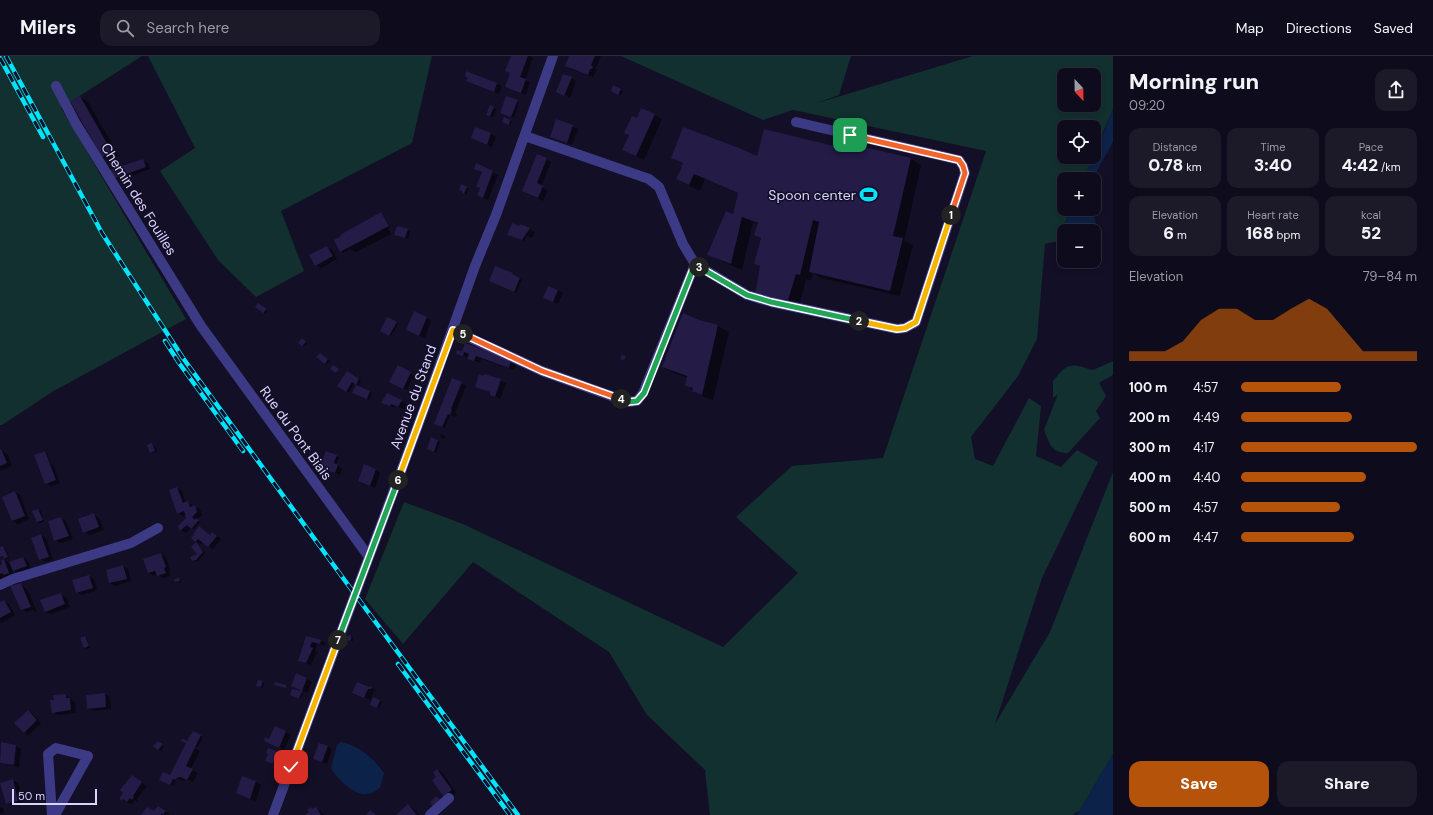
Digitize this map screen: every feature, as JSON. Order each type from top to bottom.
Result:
[{"type":"street","name":"Avenue du Stand","points":[[273,815],[554,56]]},
{"type":"street","name":"Chemin des Fouilles","points":[[56,86],[76,124],[201,326]]},
{"type":"street","points":[[525,136],[649,178],[659,188],[683,244],[695,264],[747,295],[771,302],[897,329],[905,328],[916,322],[965,173],[963,166],[959,160],[796,122]]},
{"type":"street","points":[[453,330],[542,371],[628,402],[637,401],[644,393],[695,264]]},
{"type":"street","name":"Rue du Pont Biais","points":[[201,326],[369,557]]},
{"type":"street","points":[[0,585],[13,579],[131,543],[158,528]]},
{"type":"street","points":[[56,748],[88,756],[54,815],[48,754],[56,748]]},
{"type":"street","points":[[430,815],[449,798]]},
{"type":"green space","points":[[0,56],[142,56],[61,108],[186,319],[52,392],[2,425],[0,425]]},
{"type":"green space","points":[[148,56],[432,56],[412,143],[281,211],[304,271],[256,297],[218,260],[160,171],[195,148]]},
{"type":"green space","points":[[621,56],[851,56],[839,95],[814,104],[973,56],[1113,56],[1113,109],[1101,137],[1101,120],[1057,120],[1057,164],[1090,164],[1087,172],[1057,172],[1057,216],[1068,216],[1064,224],[1057,224],[1057,241],[1045,244],[1037,339],[1018,376],[971,437],[975,459],[993,466],[1029,398],[1041,406],[1036,456],[1061,467],[1077,450],[1098,462],[1042,578],[995,724],[1050,632],[1113,472],[1113,754],[1080,810],[1073,815],[710,815],[705,770],[647,715],[609,652],[473,562],[403,644],[365,599],[404,502],[463,524],[723,647],[798,573],[736,517],[792,466],[883,458],[986,151],[793,110],[763,120]]},
{"type":"green space","points":[[1113,361],[1113,375],[1099,383],[1106,396],[1096,411],[1100,418],[1068,453],[1058,451],[1052,447],[1044,430],[1058,394],[1053,398],[1053,381],[1066,367],[1074,365],[1093,370]]},
{"type":"water","points":[[1113,109],[1113,142],[1101,164],[1101,139]]},
{"type":"water","points":[[1090,164],[1101,164],[1097,172],[1087,172]]},
{"type":"water","points":[[1068,216],[1094,216],[1096,224],[1064,224]]},
{"type":"water","points":[[341,742],[354,746],[366,753],[380,768],[384,773],[380,788],[367,794],[358,793],[349,788],[336,776],[331,768],[337,745]]},
{"type":"water","points":[[1113,754],[1113,815],[1077,815]]},
{"type":"building","points":[[511,56],[528,56],[520,77],[526,79],[521,93],[505,87],[510,73],[505,71]]},
{"type":"building","points":[[569,56],[595,56],[591,65],[593,67],[590,69],[588,75],[565,66]]},
{"type":"building","points":[[466,71],[497,83],[494,92],[466,81],[468,78],[465,76]]},
{"type":"building","points":[[563,74],[572,77],[564,96],[556,92]]},
{"type":"building","points":[[613,85],[621,89],[618,95],[611,91]]},
{"type":"building","points":[[80,96],[112,152],[102,157],[70,101]]},
{"type":"building","points":[[506,96],[518,100],[511,117],[500,113]]},
{"type":"building","points":[[490,105],[494,107],[490,116],[486,115]]},
{"type":"building","points":[[641,108],[655,114],[636,156],[622,150],[629,135],[624,133],[632,116],[637,118]]},
{"type":"building","points":[[504,117],[510,120],[509,125],[502,122]]},
{"type":"building","points":[[556,119],[573,125],[567,143],[550,137]]},
{"type":"building","points":[[475,127],[491,133],[487,145],[471,138]]},
{"type":"building","points":[[683,127],[757,156],[764,129],[858,152],[860,146],[911,158],[893,236],[903,238],[890,291],[809,272],[819,222],[813,220],[800,275],[796,274],[788,300],[755,294],[760,266],[754,264],[761,238],[754,235],[758,223],[742,217],[731,264],[707,255],[726,211],[733,214],[738,193],[694,174],[689,185],[676,179],[682,167],[679,165],[682,166],[683,163],[671,158]]},
{"type":"building","points":[[537,154],[547,158],[537,183],[543,186],[538,198],[522,191]]},
{"type":"building","points":[[143,159],[146,167],[115,178],[110,170]]},
{"type":"building","points":[[476,163],[493,171],[483,198],[477,195],[480,188],[476,187],[482,172],[474,169]]},
{"type":"building","points":[[461,184],[467,187],[464,194],[459,190]]},
{"type":"building","points":[[381,212],[389,226],[340,252],[334,240],[341,236],[340,235]]},
{"type":"building","points":[[512,223],[530,228],[522,240],[507,235]]},
{"type":"building","points":[[397,226],[408,229],[405,238],[394,235]]},
{"type":"building","points":[[327,246],[333,256],[315,266],[309,255]]},
{"type":"building","points":[[495,266],[513,273],[512,274],[520,278],[514,292],[489,281]]},
{"type":"building","points":[[548,286],[558,290],[553,302],[543,298]]},
{"type":"building","points":[[258,303],[267,309],[263,313],[255,307]]},
{"type":"building","points":[[414,311],[427,317],[419,336],[406,330]]},
{"type":"building","points":[[683,313],[699,320],[718,325],[702,395],[692,391],[693,388],[685,386],[687,376],[662,367]]},
{"type":"building","points":[[387,317],[397,322],[389,336],[380,331]]},
{"type":"building","points":[[302,338],[306,342],[302,346],[298,343]]},
{"type":"building","points":[[465,343],[511,360],[509,368],[476,356],[474,361],[467,359],[469,354],[464,352],[463,356],[456,354],[457,350],[462,351]]},
{"type":"building","points":[[320,353],[328,359],[325,364],[316,357]]},
{"type":"building","points":[[622,355],[626,356],[624,360],[620,359]]},
{"type":"building","points":[[333,365],[339,369],[336,373],[330,369]]},
{"type":"building","points":[[398,365],[411,372],[403,389],[389,382]]},
{"type":"building","points":[[347,371],[359,379],[356,385],[352,382],[346,392],[337,386]]},
{"type":"building","points":[[479,374],[501,379],[495,397],[490,395],[490,392],[475,387]]},
{"type":"building","points":[[452,378],[462,382],[450,415],[448,414],[442,427],[434,424]]},
{"type":"building","points":[[356,385],[370,391],[367,399],[352,393]]},
{"type":"building","points":[[387,393],[402,400],[398,407],[391,404],[390,406],[381,403]]},
{"type":"building","points":[[431,437],[438,440],[434,452],[427,449]]},
{"type":"building","points":[[152,443],[155,451],[150,453],[147,445]]},
{"type":"building","points":[[0,449],[7,463],[0,466]]},
{"type":"building","points":[[45,451],[56,480],[45,484],[34,455]]},
{"type":"building","points":[[326,451],[337,455],[334,463],[338,465],[335,473],[319,468]]},
{"type":"building","points":[[364,464],[376,469],[370,486],[358,481]]},
{"type":"building","points":[[177,487],[183,503],[188,501],[190,507],[195,505],[197,512],[192,517],[195,520],[196,518],[199,520],[191,529],[187,525],[180,531],[178,526],[186,518],[184,511],[177,514],[169,490]]},
{"type":"building","points":[[15,491],[25,516],[12,521],[2,497]]},
{"type":"building","points":[[38,509],[43,520],[37,522],[32,511]]},
{"type":"building","points":[[94,513],[99,527],[83,533],[78,519]]},
{"type":"building","points":[[61,517],[69,536],[54,541],[48,521]]},
{"type":"building","points":[[199,526],[210,535],[212,532],[217,536],[208,547],[198,539],[195,542],[191,538]]},
{"type":"building","points":[[41,534],[49,557],[39,560],[31,538]]},
{"type":"building","points":[[196,542],[203,552],[196,560],[192,561],[190,557],[197,554],[191,547]]},
{"type":"building","points":[[3,546],[8,557],[4,559],[3,556],[0,557],[0,547]]},
{"type":"building","points":[[161,553],[166,567],[164,568],[166,573],[157,576],[155,571],[148,573],[143,559]]},
{"type":"building","points":[[23,557],[27,566],[13,571],[9,562]]},
{"type":"building","points":[[4,559],[9,573],[4,575],[2,573],[0,574],[0,565],[2,564],[1,560]]},
{"type":"building","points":[[123,565],[127,579],[109,583],[106,570]]},
{"type":"building","points":[[89,575],[93,588],[76,593],[72,580]]},
{"type":"building","points":[[179,578],[180,581],[175,582],[174,579]]},
{"type":"building","points":[[21,583],[31,607],[21,610],[10,586]]},
{"type":"building","points":[[61,593],[65,604],[45,612],[40,600]]},
{"type":"building","points":[[4,600],[11,612],[0,618],[0,602]]},
{"type":"building","points":[[351,635],[351,640],[348,641],[347,636]]},
{"type":"building","points":[[85,636],[89,646],[84,648],[80,638]]},
{"type":"building","points":[[306,636],[321,640],[320,644],[312,642],[310,647],[313,648],[306,663],[298,661]]},
{"type":"building","points":[[296,673],[307,678],[299,699],[290,695],[292,689],[300,691],[291,686]]},
{"type":"building","points":[[258,680],[263,681],[261,687],[256,686]]},
{"type":"building","points":[[275,682],[286,685],[286,688],[274,685]]},
{"type":"building","points":[[357,682],[369,687],[372,686],[371,689],[368,689],[364,698],[352,693]]},
{"type":"building","points":[[105,693],[106,707],[87,709],[86,695]]},
{"type":"building","points":[[66,694],[66,698],[70,698],[71,710],[52,713],[50,700],[54,700],[53,695]]},
{"type":"building","points":[[373,697],[380,700],[377,708],[370,705]]},
{"type":"building","points":[[28,710],[37,720],[24,733],[14,723]]},
{"type":"building","points":[[275,726],[286,731],[279,748],[264,741],[265,737],[269,739]]},
{"type":"building","points":[[193,731],[201,735],[186,766],[193,769],[187,780],[180,777],[175,780],[173,779],[170,785],[159,780],[163,772],[170,775],[186,743],[181,741],[182,738],[187,741]]},
{"type":"building","points":[[158,741],[163,744],[158,750],[153,746]]},
{"type":"building","points":[[1,742],[16,745],[14,765],[0,763]]},
{"type":"building","points":[[319,743],[328,746],[322,762],[313,759]]},
{"type":"building","points":[[268,748],[277,751],[273,764],[265,761],[268,754],[266,753]]},
{"type":"building","points":[[437,769],[452,790],[443,796],[432,780],[436,777],[433,772]]},
{"type":"building","points":[[132,775],[142,782],[132,800],[130,798],[127,802],[123,799],[122,801],[120,797],[123,793],[120,790]]},
{"type":"building","points":[[242,776],[256,781],[250,799],[236,793]]},
{"type":"building","points":[[13,779],[18,801],[6,804],[0,783]]},
{"type":"building","points":[[436,796],[440,800],[433,807],[430,802]]},
{"type":"building","points":[[408,804],[417,815],[396,815]]},
{"type":"building","points":[[158,806],[166,811],[163,815],[162,813],[161,815],[141,815],[147,807],[154,811]]},
{"type":"building","points":[[311,807],[312,809],[316,807],[321,815],[304,815],[309,812],[307,810]]},
{"type":"building","points":[[370,810],[376,815],[366,815]]},
{"type":"railway","points":[[6,56],[102,233],[183,358],[518,815]]},
{"type":"railway","points":[[0,58],[43,137]]},
{"type":"railway","points":[[165,341],[179,363],[243,451]]},
{"type":"railway","points":[[398,664],[510,815]]},
{"type":"place","name":"Spoon center","points":[[869,195]]},
{"type":"route","points":[[291,767],[453,330],[542,371],[628,402],[637,401],[644,393],[695,264],[747,295],[771,302],[897,329],[905,328],[916,322],[965,173],[963,166],[959,160],[850,135]]}]
